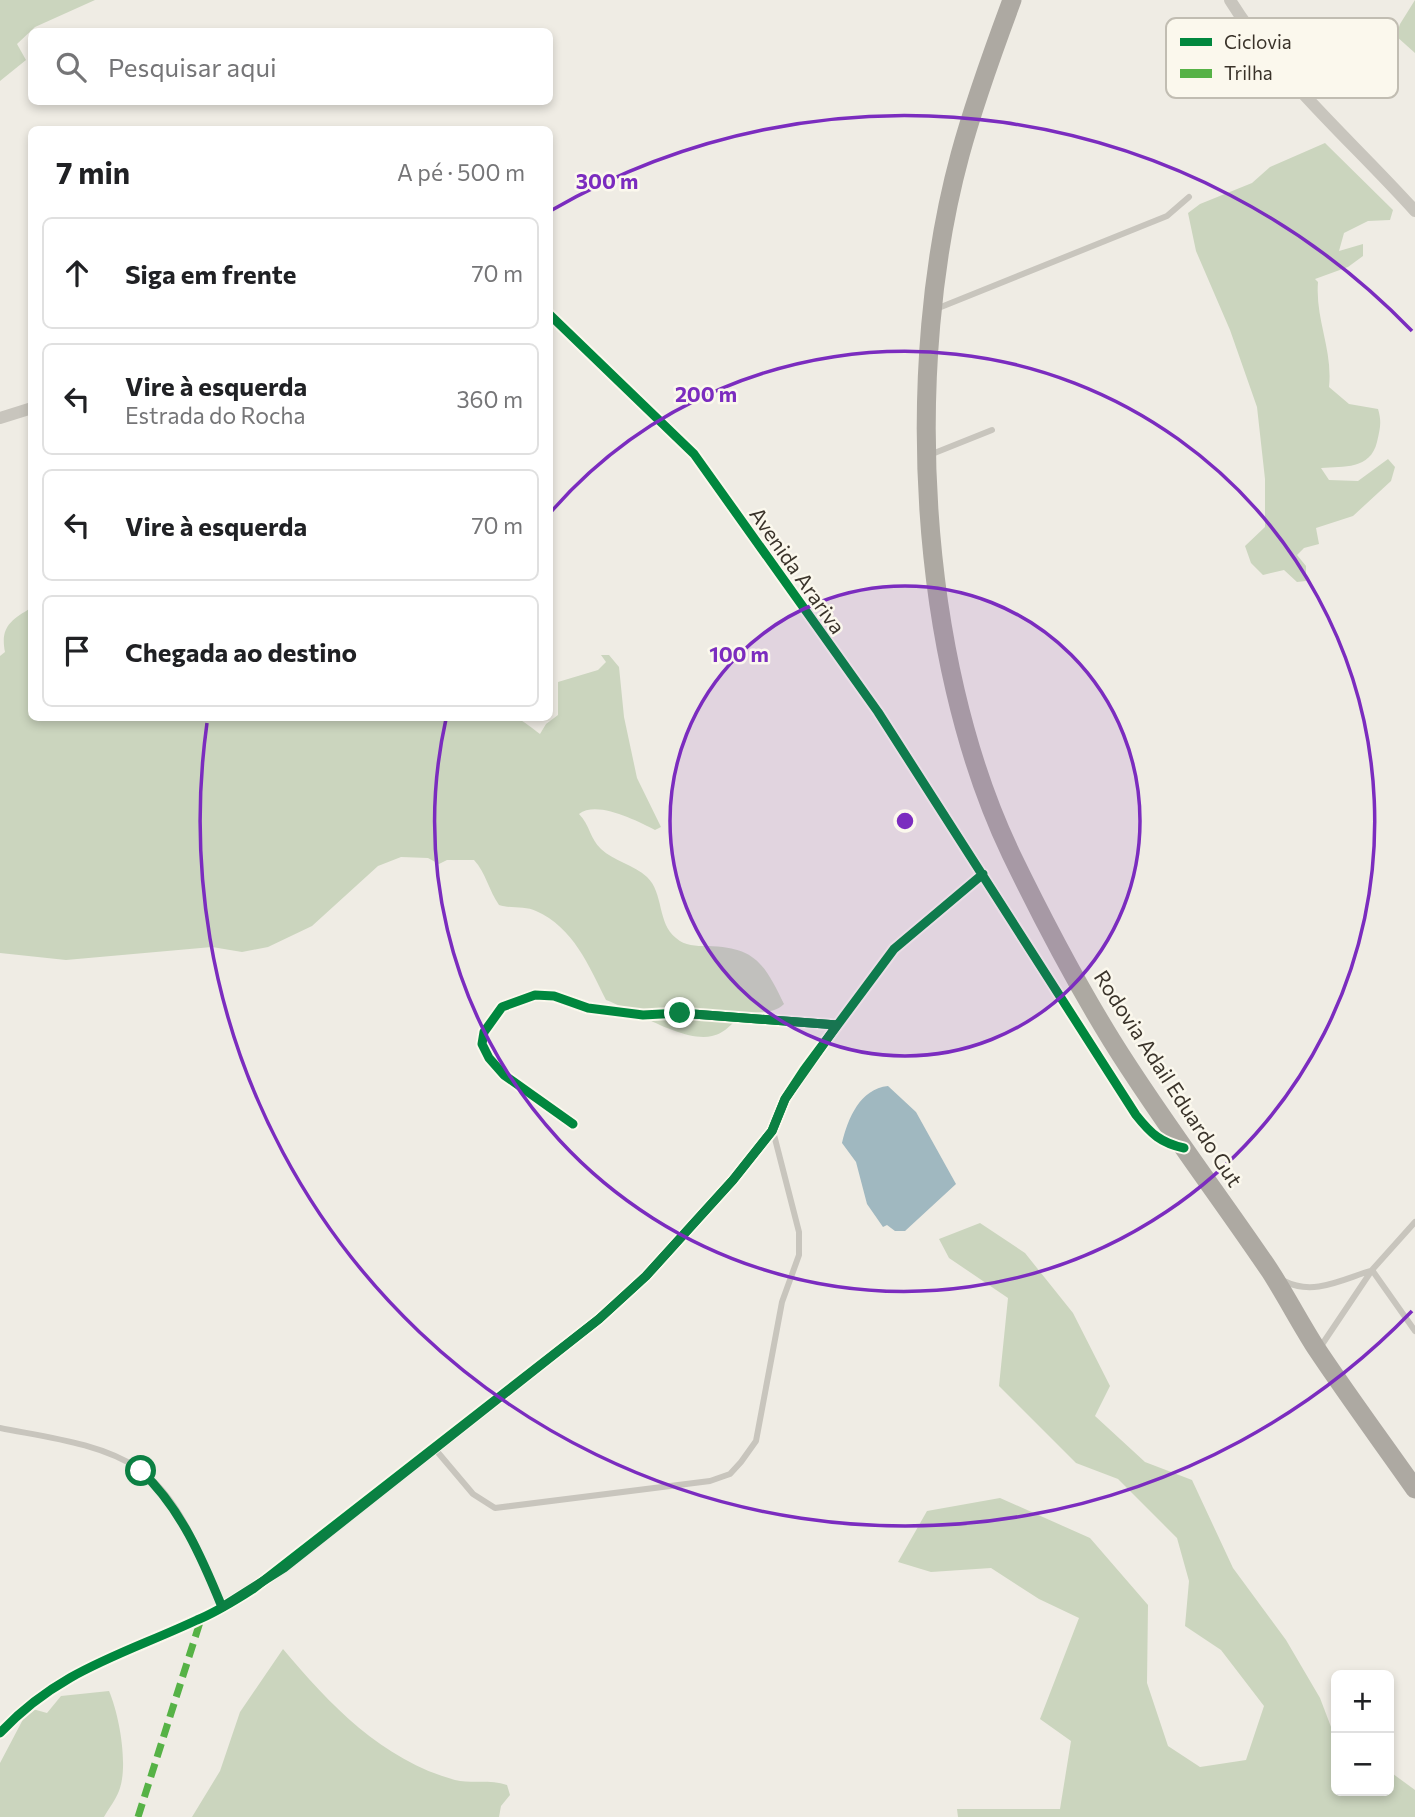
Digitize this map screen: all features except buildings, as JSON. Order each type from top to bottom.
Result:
[{"type":"main road","name":"Rodovia Adail Eduardo Gut","points":[[1012,0],[959,158],[933,310],[928,456],[932,550],[943,632],[976,762],[1009,850],[1055,940],[1113,1042],[1273,1276],[1318,1351],[1415,1489]]},
{"type":"street","points":[[1230,0],[1241,18]]},
{"type":"street","points":[[1309,98],[1415,211]]},
{"type":"street","name":"Avenida Arariva","points":[[553,318],[694,454],[878,712],[1136,1115],[1150,1133],[1166,1144],[1184,1148]]},
{"type":"street","points":[[0,418],[28,409]]},
{"type":"street","points":[[0,1734],[17,1716],[69,1677],[109,1655],[165,1635],[222,1607],[284,1568],[599,1319],[646,1276],[703,1216],[772,1131],[785,1099],[894,949],[982,874]]},
{"type":"street","points":[[573,1124],[504,1075],[489,1058],[482,1044],[484,1032],[502,1007],[535,995],[554,996],[596,1009],[643,1015],[680,1013],[837,1025]]},
{"type":"lane","points":[[933,310],[1167,216],[1189,197]]},
{"type":"lane","points":[[928,456],[992,430]]},
{"type":"lane","points":[[435,1449],[472,1494],[495,1508],[691,1484],[730,1474],[756,1441],[782,1302],[799,1255],[799,1232],[772,1131]]},
{"type":"lane","points":[[1318,1351],[1372,1270],[1415,1222]]},
{"type":"lane","points":[[1273,1276],[1304,1289],[1372,1270]]},
{"type":"lane","points":[[1372,1270],[1415,1331]]},
{"type":"lane","points":[[0,1428],[109,1454],[141,1471],[164,1494],[178,1515],[222,1607]]},
{"type":"green space","points":[[0,0],[95,0],[34,28],[28,28],[28,34],[17,44],[26,60],[0,81]]},
{"type":"green space","points":[[1415,0],[1415,53],[1398,38],[1400,24]]},
{"type":"green space","points":[[1325,143],[1393,210],[1390,220],[1368,221],[1344,233],[1339,251],[1363,244],[1363,256],[1348,267],[1315,279],[1318,282],[1319,309],[1329,360],[1329,387],[1349,404],[1378,409],[1380,422],[1377,442],[1369,458],[1355,465],[1321,468],[1329,480],[1358,481],[1388,459],[1395,467],[1391,481],[1353,516],[1316,528],[1319,544],[1304,548],[1297,555],[1306,566],[1306,581],[1297,582],[1284,570],[1263,575],[1251,563],[1245,546],[1265,527],[1265,479],[1257,407],[1230,330],[1196,251],[1188,213],[1200,204],[1252,183],[1270,167]]},
{"type":"green space","points":[[28,610],[28,721],[522,721],[540,734],[546,724],[558,715],[558,682],[598,670],[606,662],[601,655],[609,655],[619,667],[624,717],[637,778],[661,827],[655,830],[628,817],[596,809],[579,814],[601,849],[647,877],[656,891],[666,924],[676,938],[691,945],[723,947],[747,954],[764,968],[784,1004],[774,1010],[743,1016],[726,1030],[701,1037],[673,1030],[606,1000],[570,937],[549,918],[536,911],[499,905],[474,860],[447,860],[439,864],[428,858],[401,857],[378,866],[312,926],[268,947],[242,952],[212,947],[66,960],[0,953],[0,656],[5,652],[6,630],[18,616]]},
{"type":"green space","points":[[980,1223],[1025,1253],[1073,1313],[1110,1386],[1095,1416],[1145,1462],[1192,1480],[1233,1568],[1286,1640],[1320,1698],[1331,1727],[1331,1796],[1394,1796],[1394,1775],[1415,1790],[1415,1817],[958,1817],[957,1809],[1060,1809],[1071,1741],[1040,1719],[1079,1618],[1039,1599],[991,1568],[931,1572],[898,1562],[927,1511],[1000,1498],[1090,1538],[1148,1605],[1147,1683],[1168,1746],[1200,1767],[1246,1760],[1264,1706],[1221,1650],[1185,1626],[1189,1581],[1177,1538],[1118,1479],[1076,1463],[999,1386],[1008,1298],[949,1258],[939,1239]]},
{"type":"green space","points":[[283,1649],[338,1709],[359,1728],[404,1759],[455,1780],[507,1785],[510,1795],[501,1806],[499,1817],[192,1817],[220,1771],[240,1712]]},
{"type":"green space","points":[[109,1691],[119,1725],[123,1766],[119,1792],[104,1817],[0,1817],[0,1763],[29,1708],[47,1713],[61,1696]]},
{"type":"water","points":[[888,1086],[916,1112],[956,1184],[905,1231],[895,1231],[887,1225],[883,1227],[867,1204],[856,1162],[842,1143],[857,1106],[870,1093]]},
{"type":"marked path","points":[[138,1817],[201,1619]]},
{"type":"cycle path","points":[[553,318],[694,454],[878,712],[1136,1115],[1157,1137],[1184,1148]]},
{"type":"cycle path","points":[[0,1733],[22,1711],[68,1679],[212,1613],[253,1589],[599,1319],[646,1276],[733,1180],[772,1131],[785,1099],[804,1070],[894,949],[983,874]]},
{"type":"cycle path","points":[[573,1124],[504,1075],[489,1058],[482,1044],[484,1032],[502,1007],[535,995],[554,996],[588,1008],[643,1015],[680,1013],[837,1025]]},
{"type":"route","points":[[141,1471],[154,1482],[178,1515],[222,1607],[284,1568],[599,1319],[646,1276],[733,1180],[772,1131],[785,1099],[837,1025],[680,1013]]}]
